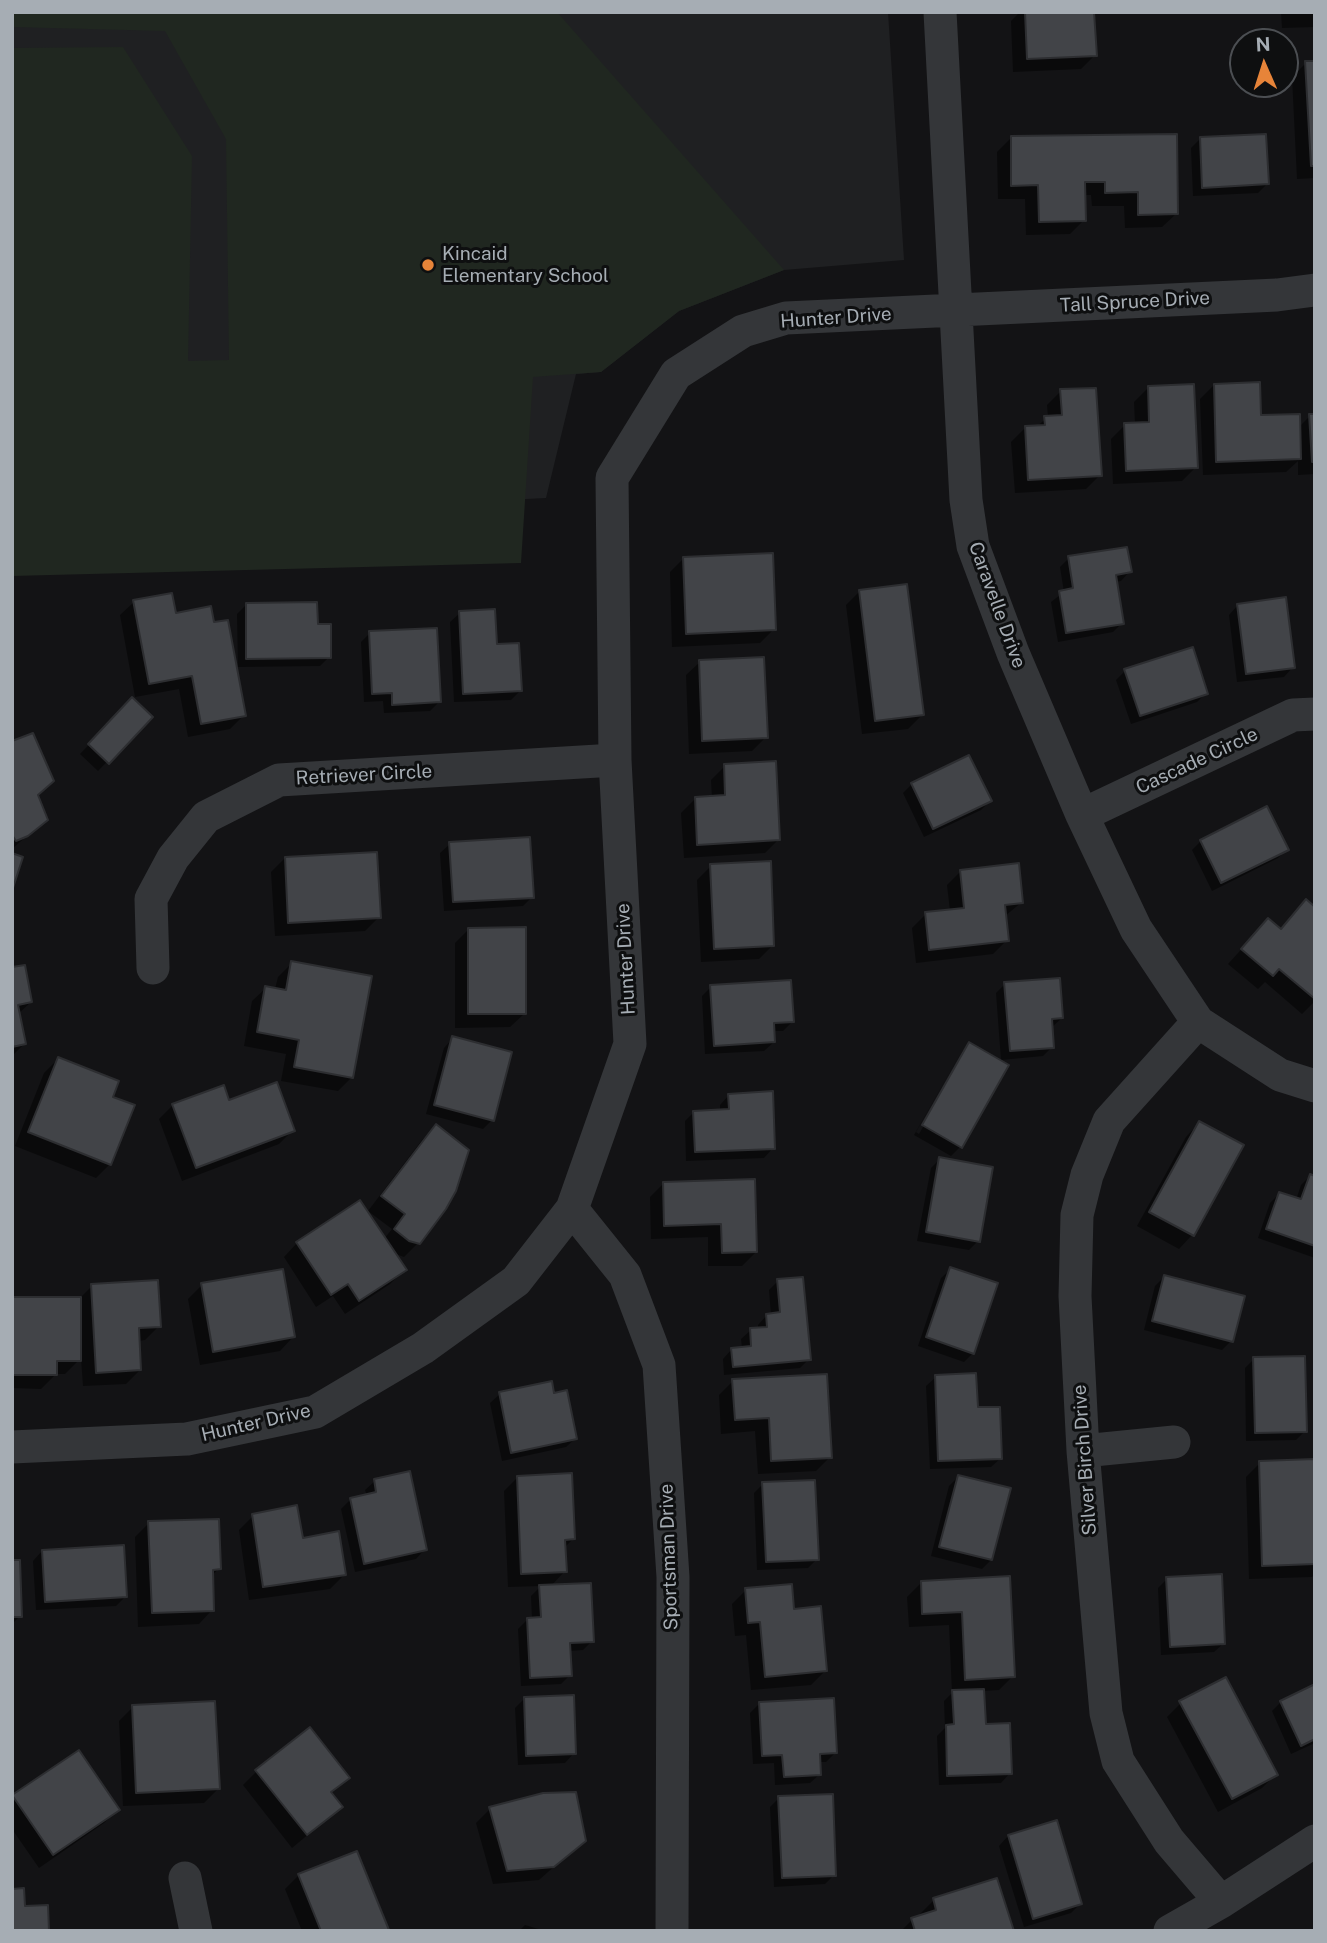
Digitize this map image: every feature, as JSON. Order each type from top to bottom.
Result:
[{"type":"street","name":"Caravelle Drive","points":[[940,12],[966,499],[973,546],[1013,653],[1082,815],[1136,929],[1198,1022],[1280,1075],[1315,1086]]},
{"type":"street","name":"Tall Spruce Drive","points":[[955,312],[1277,295],[1315,290]]},
{"type":"street","name":"Hunter Drive","points":[[12,1447],[187,1438],[315,1412],[422,1348],[516,1281],[572,1209],[630,1044],[615,760],[612,478],[676,374],[743,331],[786,318],[955,312]]},
{"type":"street","name":"Cascade Circle","points":[[1082,815],[1293,715],[1315,714]]},
{"type":"street","name":"Retriever Circle","points":[[153,968],[151,899],[173,858],[206,817],[279,780],[615,760]]},
{"type":"street","name":"Silver Birch Drive","points":[[1198,1022],[1109,1121],[1087,1175],[1077,1215],[1076,1296],[1083,1451],[1106,1713],[1118,1761],[1169,1842],[1222,1902]]},
{"type":"street","name":"Sportsman Drive","points":[[572,1209],[625,1275],[659,1365],[673,1577],[672,1931]]},
{"type":"street","points":[[1083,1451],[1174,1443]]},
{"type":"street","points":[[1170,1931],[1222,1902],[1315,1841]]},
{"type":"street","points":[[185,1878],[197,1931]]},
{"type":"shaded area","name":"Kincaid Elementary School","points":[[12,12],[888,12],[904,260],[784,270],[679,311],[601,372],[576,374],[546,498],[12,525]]},
{"type":"shaded area","name":"Kincaid Elementary School","points":[[12,12],[557,12],[784,270],[679,311],[601,372],[533,377],[521,563],[12,576],[12,48],[123,47],[192,156],[188,361],[229,360],[226,139],[165,31],[12,27]]},
{"type":"building","points":[[1025,12],[1094,12],[1097,56],[1027,59]]},
{"type":"building","points":[[1305,61],[1315,61],[1315,166],[1311,166]]},
{"type":"building","points":[[1177,134],[1178,214],[1138,215],[1138,192],[1105,193],[1105,182],[1085,182],[1086,221],[1039,222],[1038,185],[1011,186],[1011,136]]},
{"type":"building","points":[[1266,134],[1269,184],[1202,188],[1200,137]]},
{"type":"building","points":[[1260,382],[1261,415],[1300,414],[1301,459],[1216,462],[1214,384]]},
{"type":"building","points":[[1194,384],[1198,468],[1126,471],[1124,423],[1149,422],[1148,386]]},
{"type":"building","points":[[1096,388],[1102,476],[1028,480],[1025,426],[1045,425],[1044,416],[1062,415],[1060,389]]},
{"type":"building","points":[[1309,414],[1315,414],[1315,462],[1312,462]]},
{"type":"building","points":[[1127,547],[1132,572],[1116,575],[1124,624],[1066,633],[1059,591],[1073,588],[1068,556]]},
{"type":"building","points":[[773,553],[776,630],[686,634],[683,557]]},
{"type":"building","points":[[907,584],[924,715],[875,721],[859,590]]},
{"type":"building","points":[[172,593],[176,613],[211,606],[214,622],[228,620],[246,716],[201,724],[192,676],[149,684],[133,600]]},
{"type":"building","points":[[1286,597],[1295,668],[1246,674],[1237,604]]},
{"type":"building","points":[[317,602],[318,624],[331,624],[331,658],[246,659],[246,603]]},
{"type":"building","points":[[495,609],[497,644],[519,643],[522,691],[463,694],[459,611]]},
{"type":"building","points":[[437,628],[441,702],[392,705],[392,693],[372,694],[369,631]]},
{"type":"building","points":[[1193,647],[1208,694],[1140,716],[1124,669]]},
{"type":"building","points":[[764,657],[768,738],[702,741],[699,660]]},
{"type":"building","points":[[132,697],[153,717],[109,764],[88,744]]},
{"type":"building","points":[[33,733],[54,781],[38,795],[48,820],[28,836],[16,841],[12,835],[12,741]]},
{"type":"building","points":[[969,755],[992,801],[933,829],[911,783]]},
{"type":"building","points":[[776,761],[780,840],[697,845],[695,797],[725,795],[724,764]]},
{"type":"building","points":[[1267,806],[1289,850],[1221,883],[1200,840]]},
{"type":"building","points":[[530,837],[534,898],[453,902],[449,842]]},
{"type":"building","points":[[377,852],[381,918],[288,923],[285,857]]},
{"type":"building","points":[[12,853],[23,857],[12,891]]},
{"type":"building","points":[[771,861],[774,946],[714,949],[710,864]]},
{"type":"building","points":[[1019,863],[1023,903],[1005,905],[1009,941],[929,950],[925,912],[964,908],[960,870]]},
{"type":"building","points":[[1306,899],[1315,907],[1315,999],[1279,969],[1273,976],[1241,949],[1268,918],[1281,929]]},
{"type":"building","points":[[526,927],[526,1014],[468,1014],[468,928]]},
{"type":"building","points":[[291,961],[372,976],[353,1078],[294,1067],[299,1040],[257,1032],[265,986],[286,990]]},
{"type":"building","points":[[25,965],[32,1002],[18,1005],[26,1044],[12,1047],[12,967]]},
{"type":"building","points":[[1060,978],[1063,1018],[1052,1019],[1054,1048],[1010,1051],[1004,982]]},
{"type":"building","points":[[791,980],[794,1022],[774,1023],[775,1042],[714,1046],[710,985]]},
{"type":"building","points":[[452,1036],[512,1052],[494,1121],[434,1105]]},
{"type":"building","points":[[969,1042],[1009,1065],[962,1148],[922,1125]]},
{"type":"building","points":[[58,1057],[119,1081],[113,1097],[135,1105],[111,1165],[28,1132]]},
{"type":"building","points":[[277,1082],[295,1131],[196,1168],[172,1104],[224,1085],[229,1100]]},
{"type":"building","points":[[773,1091],[775,1149],[695,1152],[693,1111],[729,1109],[728,1094]]},
{"type":"building","points":[[1199,1121],[1244,1145],[1194,1236],[1149,1212]]},
{"type":"building","points":[[436,1124],[469,1150],[456,1191],[420,1244],[409,1241],[394,1229],[405,1214],[381,1196]]},
{"type":"building","points":[[939,1157],[993,1167],[980,1242],[926,1232]]},
{"type":"building","points":[[1310,1174],[1315,1176],[1315,1246],[1266,1229],[1279,1192],[1301,1199]]},
{"type":"building","points":[[755,1179],[757,1252],[722,1253],[721,1224],[664,1226],[663,1182]]},
{"type":"building","points":[[360,1200],[407,1270],[359,1301],[348,1284],[331,1295],[296,1242]]},
{"type":"building","points":[[950,1267],[998,1283],[974,1354],[926,1337]]},
{"type":"building","points":[[283,1269],[295,1337],[213,1352],[201,1283]]},
{"type":"building","points":[[1164,1275],[1245,1296],[1233,1342],[1152,1321]]},
{"type":"building","points":[[803,1277],[811,1360],[733,1367],[731,1348],[751,1346],[750,1328],[767,1327],[766,1314],[780,1312],[777,1279]]},
{"type":"building","points":[[158,1280],[161,1327],[139,1328],[141,1370],[96,1373],[91,1284]]},
{"type":"building","points":[[12,1297],[81,1297],[81,1361],[57,1361],[57,1375],[12,1375]]},
{"type":"building","points":[[1305,1356],[1307,1432],[1255,1433],[1253,1357]]},
{"type":"building","points":[[976,1373],[978,1407],[1000,1407],[1002,1459],[938,1461],[935,1375]]},
{"type":"building","points":[[827,1374],[832,1458],[771,1461],[769,1418],[735,1420],[732,1379]]},
{"type":"building","points":[[552,1381],[554,1393],[567,1390],[577,1439],[511,1453],[499,1392]]},
{"type":"building","points":[[1315,1459],[1315,1564],[1262,1566],[1259,1461]]},
{"type":"building","points":[[410,1471],[427,1550],[364,1564],[350,1498],[376,1492],[374,1479]]},
{"type":"building","points":[[572,1473],[575,1539],[565,1540],[567,1572],[521,1574],[517,1476]]},
{"type":"building","points":[[958,1475],[1011,1488],[992,1560],[939,1547]]},
{"type":"building","points":[[815,1480],[819,1560],[766,1562],[762,1482]]},
{"type":"building","points":[[297,1505],[303,1538],[339,1531],[346,1575],[263,1587],[252,1514]]},
{"type":"building","points":[[219,1519],[221,1569],[213,1570],[214,1611],[152,1613],[148,1521]]},
{"type":"building","points":[[124,1545],[127,1597],[45,1602],[42,1550]]},
{"type":"building","points":[[12,1560],[20,1560],[22,1617],[12,1617]]},
{"type":"building","points":[[1222,1574],[1225,1644],[1170,1647],[1166,1577]]},
{"type":"building","points":[[1010,1576],[1015,1677],[965,1680],[962,1612],[922,1614],[921,1581]]},
{"type":"building","points":[[591,1583],[594,1642],[570,1643],[572,1676],[530,1678],[527,1618],[541,1617],[539,1585]]},
{"type":"building","points":[[792,1584],[794,1609],[821,1606],[827,1671],[765,1677],[760,1622],[748,1623],[745,1588]]},
{"type":"building","points":[[1226,1677],[1278,1775],[1232,1799],[1179,1701]]},
{"type":"building","points":[[1315,1684],[1315,1739],[1301,1746],[1280,1701]]},
{"type":"building","points":[[984,1689],[986,1724],[1010,1723],[1012,1774],[947,1776],[946,1725],[954,1724],[952,1690]]},
{"type":"building","points":[[574,1695],[576,1754],[526,1756],[524,1697]]},
{"type":"building","points":[[834,1698],[837,1753],[820,1754],[821,1775],[784,1777],[782,1755],[762,1756],[759,1702]]},
{"type":"building","points":[[215,1701],[220,1789],[136,1793],[132,1705]]},
{"type":"building","points":[[310,1727],[350,1778],[331,1792],[343,1807],[307,1835],[255,1770]]},
{"type":"building","points":[[79,1750],[120,1810],[53,1855],[12,1795]]},
{"type":"building","points":[[576,1792],[586,1841],[554,1867],[507,1871],[489,1807],[543,1793]]},
{"type":"building","points":[[833,1794],[836,1876],[782,1878],[778,1796]]},
{"type":"building","points":[[1057,1820],[1082,1904],[1033,1919],[1008,1835]]},
{"type":"building","points":[[357,1851],[389,1930],[321,1931],[298,1874]]},
{"type":"building","points":[[997,1878],[1014,1931],[915,1931],[911,1918],[936,1910],[933,1898]]},
{"type":"building","points":[[24,1888],[25,1906],[48,1905],[49,1931],[12,1931],[12,1889]]},
{"type":"place","name":"Kincaid Elementary School","points":[[428,265]]}]
